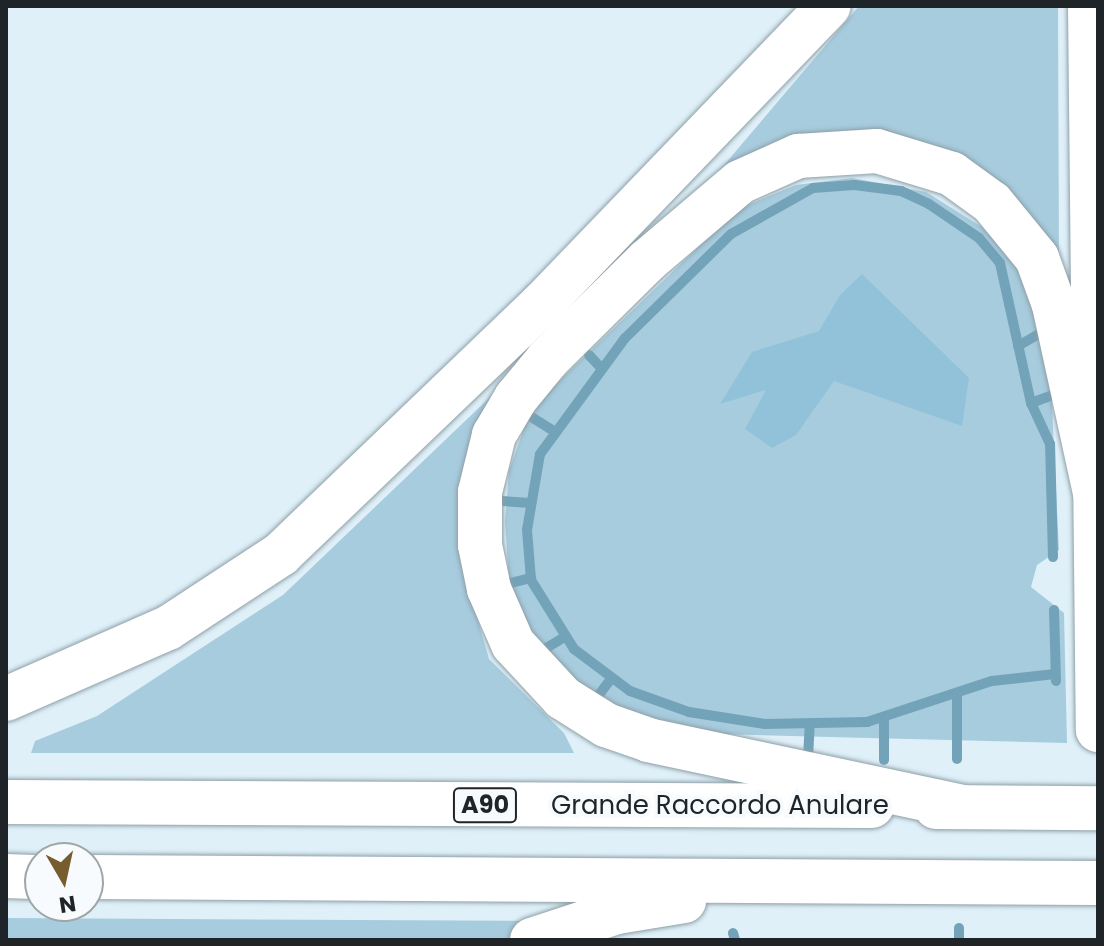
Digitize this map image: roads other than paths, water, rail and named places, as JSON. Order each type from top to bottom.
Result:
[{"type":"highway","points":[[6,699],[168,628],[281,554],[543,303],[829,6]]},
{"type":"highway","points":[[1090,6],[1098,730]]},
{"type":"highway","points":[[982,807],[649,740],[606,725],[563,698],[525,662],[489,589],[480,545],[480,492],[494,435],[516,398],[548,359],[647,261],[740,182],[798,156],[877,151],[952,174],[992,203],[1037,258],[1054,305],[1095,493]]},
{"type":"highway","name":"Grande Raccordo Anulare","points":[[6,802],[1098,808]]},
{"type":"highway","points":[[104,877],[1098,883]]},
{"type":"highway","points":[[532,940],[617,912],[812,881]]},
{"type":"waterway","points":[[1053,557],[1050,444],[1031,403],[1000,263],[979,238],[929,204],[901,191],[854,185],[813,188],[731,234],[625,338],[540,454],[527,530],[531,580],[574,649],[630,691],[689,712],[765,724],[867,722],[992,681],[1055,674]]},
{"type":"waterway","points":[[1018,346],[1048,329]]},
{"type":"waterway","points":[[589,355],[601,368]]},
{"type":"waterway","points":[[1031,403],[1059,393]]},
{"type":"waterway","points":[[533,418],[554,431]]},
{"type":"waterway","points":[[502,501],[530,503]]},
{"type":"waterway","points":[[507,584],[531,578]]},
{"type":"waterway","points":[[1054,610],[1056,681]]},
{"type":"waterway","points":[[538,653],[565,637]]},
{"type":"waterway","points":[[592,704],[610,680]]},
{"type":"waterway","points":[[957,693],[957,759]]},
{"type":"waterway","points":[[884,718],[884,760]]},
{"type":"waterway","points":[[808,758],[810,724]]},
{"type":"waterway","points":[[959,928],[959,940]]},
{"type":"waterway","points":[[733,933],[735,940]]}]
